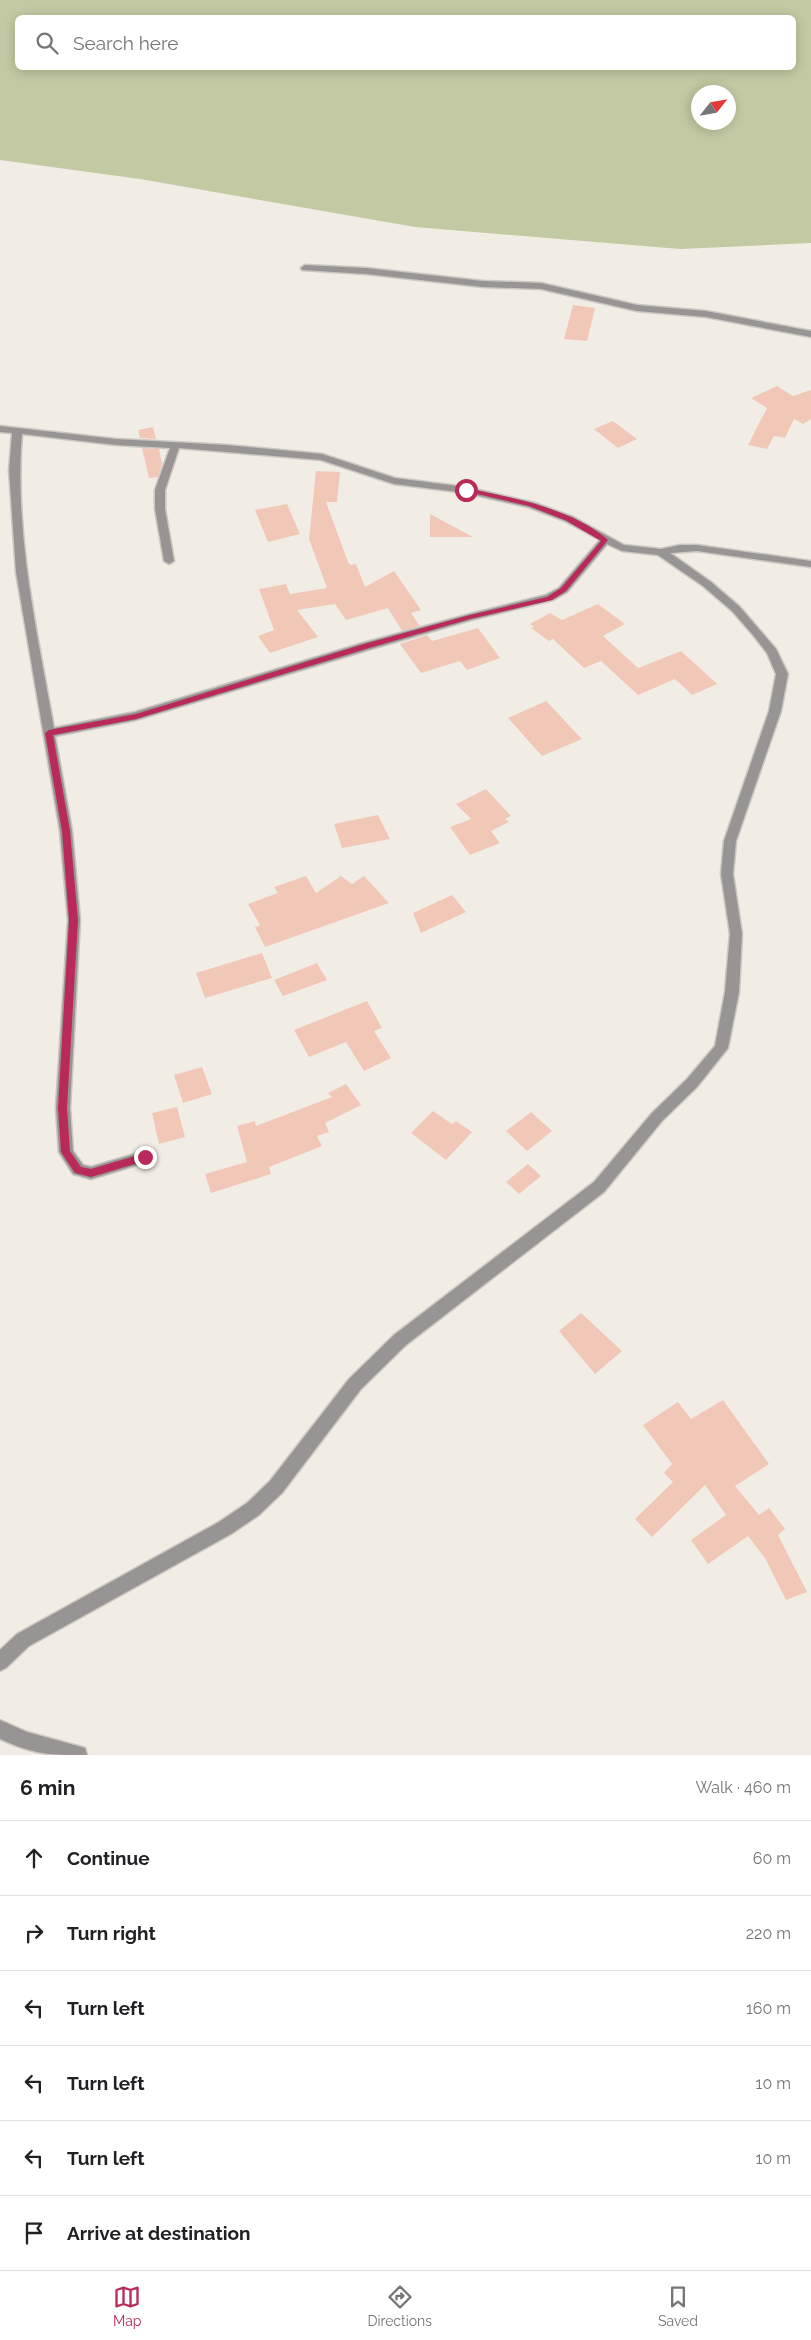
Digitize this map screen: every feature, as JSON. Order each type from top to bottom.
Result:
[{"type":"street","points":[[305,268],[366,271],[483,284],[534,285],[637,308],[706,314],[811,334]]},
{"type":"street","points":[[0,429],[175,447],[227,448],[329,458],[370,475],[394,481],[466,490],[531,504],[569,519],[622,548],[661,552],[680,548],[696,548],[811,564]]},
{"type":"street","points":[[18,432],[14,470],[21,572],[66,831],[74,920],[63,1108],[66,1152],[78,1170],[91,1173],[145,1157]]},
{"type":"street","points":[[169,561],[160,510],[160,490],[175,447]]},
{"type":"street","points":[[49,733],[136,716],[367,646],[470,617],[549,598],[563,590],[605,540]]},
{"type":"street","points":[[0,1662],[23,1640],[216,1532],[253,1509],[276,1487],[355,1384],[400,1340],[600,1187],[657,1117],[692,1083],[721,1048],[732,992],[736,934],[727,874],[730,841],[776,711],[782,674],[772,652],[758,632],[736,609],[707,584],[661,552]]},
{"type":"street","points":[[0,1729],[26,1741],[78,1755]]},
{"type":"green space","points":[[0,0],[811,0],[811,243],[680,249],[415,227],[140,179],[0,160]]},
{"type":"building","points":[[573,305],[595,308],[587,341],[564,339]]},
{"type":"building","points":[[777,386],[793,396],[811,390],[811,419],[803,424],[794,419],[785,438],[774,436],[767,449],[748,445],[767,408],[751,398]]},
{"type":"building","points":[[613,421],[637,439],[618,448],[594,429]]},
{"type":"building","points":[[153,427],[156,439],[140,438],[138,430]]},
{"type":"building","points":[[142,448],[159,449],[162,464],[158,477],[149,478]]},
{"type":"building","points":[[316,471],[340,472],[337,502],[326,502],[348,562],[351,565],[356,564],[365,587],[394,571],[421,610],[411,613],[420,626],[402,631],[388,608],[346,620],[335,604],[297,610],[318,637],[270,653],[258,636],[274,630],[259,589],[286,584],[290,594],[327,588],[309,539]]},
{"type":"building","points":[[287,504],[300,534],[268,542],[255,510]]},
{"type":"building","points":[[430,514],[473,537],[430,537]]},
{"type":"building","points":[[598,604],[625,624],[603,636],[638,668],[681,651],[717,684],[692,695],[675,679],[638,695],[601,661],[584,668],[553,639],[549,641],[531,628],[534,627],[530,624],[550,613],[562,620]]},
{"type":"building","points":[[478,628],[500,658],[467,670],[460,661],[421,673],[400,644],[427,635],[432,641]]},
{"type":"building","points":[[546,701],[582,739],[542,756],[508,718]]},
{"type":"building","points":[[486,789],[511,816],[505,819],[509,822],[491,831],[500,843],[470,855],[450,827],[471,819],[456,804]]},
{"type":"building","points":[[378,815],[390,839],[342,848],[334,824]]},
{"type":"building","points":[[306,876],[316,893],[341,876],[352,884],[364,876],[389,903],[265,947],[255,927],[260,925],[248,904],[278,893],[274,887]]},
{"type":"building","points":[[452,895],[466,912],[421,933],[413,913]]},
{"type":"building","points":[[262,953],[272,978],[205,998],[196,973]]},
{"type":"building","points":[[317,963],[327,980],[283,996],[274,980]]},
{"type":"building","points":[[367,1001],[382,1028],[374,1031],[391,1058],[364,1071],[346,1042],[309,1057],[294,1030]]},
{"type":"building","points":[[202,1067],[212,1094],[183,1103],[174,1075]]},
{"type":"building","points":[[346,1084],[361,1105],[325,1123],[329,1132],[317,1136],[322,1146],[269,1167],[271,1174],[211,1193],[205,1174],[247,1162],[237,1126],[255,1121],[256,1126],[332,1097],[328,1093]]},
{"type":"building","points":[[177,1107],[185,1137],[159,1144],[152,1113]]},
{"type":"building","points":[[433,1111],[452,1124],[456,1121],[472,1132],[446,1160],[411,1133]]},
{"type":"building","points":[[531,1112],[552,1131],[527,1151],[506,1131]]},
{"type":"building","points":[[528,1164],[541,1176],[519,1194],[506,1182]]},
{"type":"building","points":[[581,1313],[622,1351],[595,1374],[559,1331]]},
{"type":"building","points":[[723,1400],[769,1464],[735,1486],[759,1515],[769,1508],[785,1529],[778,1535],[807,1592],[786,1600],[765,1558],[748,1536],[708,1564],[691,1540],[726,1515],[705,1485],[652,1537],[635,1519],[673,1482],[664,1473],[672,1464],[643,1425],[678,1402],[691,1419]]},
{"type":"route","points":[[145,1157],[91,1173],[78,1170],[66,1152],[63,1108],[74,920],[66,831],[49,733],[136,716],[367,646],[470,617],[549,598],[563,590],[605,540],[588,528],[531,504],[466,490]]}]
